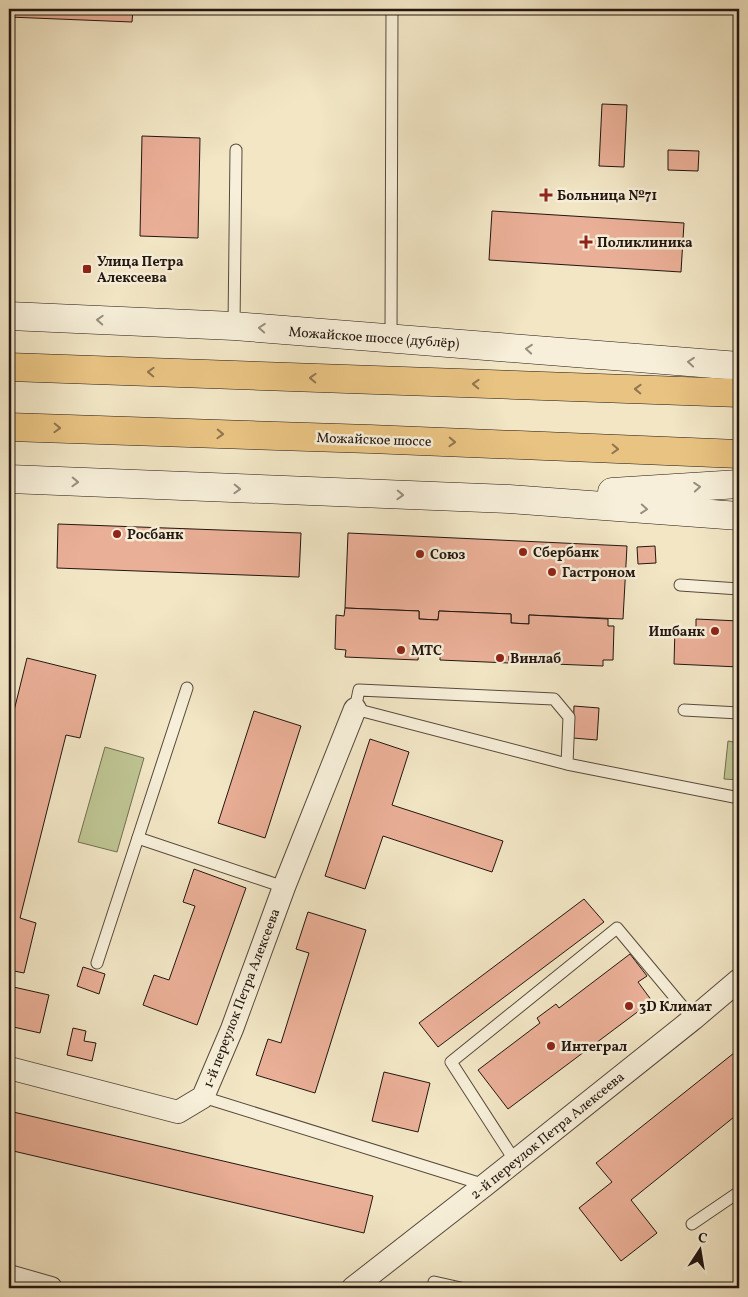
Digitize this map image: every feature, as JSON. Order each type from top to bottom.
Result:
[{"type":"main road","name":"Можайское шоссе (дублёр)","points":[[9,316],[234,326],[739,366]]},
{"type":"main road","points":[[9,367],[739,393]]},
{"type":"main road","name":"Можайское шоссе","points":[[9,427],[361,438],[739,454]]},
{"type":"main road","points":[[9,479],[509,499],[739,516]]},
{"type":"main road","points":[[509,499],[739,484]]},
{"type":"street","name":"1-й переулок Петра Алексеева","points":[[9,1068],[178,1112],[203,1097],[232,1029],[284,887],[355,709]]},
{"type":"street","name":"2-й переулок Петра Алексеева","points":[[353,1288],[485,1185],[739,980]]},
{"type":"street","points":[[9,1276],[51,1288]]},
{"type":"lane","points":[[391,338],[392,9]]},
{"type":"lane","points":[[234,326],[236,150]]},
{"type":"lane","points":[[680,585],[739,589]]},
{"type":"lane","points":[[97,963],[187,688]]},
{"type":"lane","points":[[566,764],[569,717],[554,699],[359,690],[355,709],[566,764],[739,798]]},
{"type":"lane","points":[[684,710],[739,713]]},
{"type":"lane","points":[[138,838],[284,887]]},
{"type":"lane","points":[[515,1161],[451,1062],[617,928],[693,1019]]},
{"type":"lane","points":[[203,1097],[485,1185]]},
{"type":"lane","points":[[692,1224],[739,1192]]},
{"type":"lane","points":[[434,1282],[461,1288]]},
{"type":"green space","points":[[728,741],[739,743],[739,780],[724,779]]},
{"type":"green space","points":[[105,747],[144,758],[117,852],[78,842]]},
{"type":"building","points":[[9,9],[133,9],[132,22],[9,17]]},
{"type":"building","points":[[602,104],[627,105],[624,167],[599,166]]},
{"type":"building","points":[[142,136],[200,138],[198,238],[140,236]]},
{"type":"building","points":[[668,150],[699,151],[698,171],[668,170]]},
{"type":"building","name":"Поликлиника","points":[[492,211],[684,223],[681,272],[489,260]]},
{"type":"building","points":[[58,524],[301,533],[299,577],[57,568]]},
{"type":"building","points":[[348,533],[627,546],[623,619],[529,615],[529,624],[511,623],[511,614],[439,611],[438,620],[419,619],[419,611],[345,608]]},
{"type":"building","points":[[655,546],[656,563],[638,564],[637,547]]},
{"type":"building","points":[[345,608],[419,611],[419,619],[438,620],[439,611],[511,614],[511,623],[529,624],[529,615],[608,619],[608,626],[614,626],[613,660],[603,660],[603,666],[529,663],[529,657],[509,656],[509,663],[440,660],[440,653],[419,652],[418,660],[345,657],[346,650],[335,649],[336,615],[344,616]]},
{"type":"building","points":[[696,619],[739,621],[739,667],[674,664],[675,628],[696,629]]},
{"type":"building","points":[[27,658],[96,675],[80,738],[66,735],[20,918],[36,923],[24,973],[9,970],[9,731]]},
{"type":"building","points":[[574,706],[599,708],[597,740],[573,738]]},
{"type":"building","points":[[254,711],[301,726],[265,838],[218,823]]},
{"type":"building","points":[[370,739],[409,752],[392,805],[503,841],[492,872],[383,836],[365,889],[325,876]]},
{"type":"building","points":[[194,869],[246,888],[197,1025],[143,1005],[154,975],[169,980],[195,906],[183,902]]},
{"type":"building","points":[[584,899],[604,922],[438,1047],[419,1023]]},
{"type":"building","points":[[308,912],[366,930],[315,1093],[256,1075],[268,1039],[281,1043],[309,953],[296,949]]},
{"type":"building","name":"Интеграл","points":[[630,954],[647,976],[638,982],[652,1001],[508,1109],[478,1070],[540,1023],[537,1018],[556,1004],[559,1008]]},
{"type":"building","points":[[83,967],[105,974],[99,994],[77,986]]},
{"type":"building","points":[[9,986],[49,995],[40,1033],[9,1026]]},
{"type":"building","points":[[73,1028],[86,1031],[84,1041],[96,1043],[92,1061],[67,1055]]},
{"type":"building","points":[[739,1049],[739,1113],[631,1200],[657,1233],[621,1261],[579,1208],[612,1182],[596,1163]]},
{"type":"building","points":[[384,1072],[430,1083],[418,1132],[372,1121]]},
{"type":"building","points":[[9,1111],[373,1196],[364,1233],[9,1150]]},
{"type":"place","name":"Больница №71","points":[[546,195]]},
{"type":"place","name":"Поликлиника","points":[[586,242]]},
{"type":"place","name":"Улица Петра Алексеева","points":[[87,269]]},
{"type":"place","name":"Росбанк","points":[[117,534]]},
{"type":"place","name":"Сбербанк","points":[[523,552]]},
{"type":"place","name":"Союз","points":[[420,554]]},
{"type":"place","name":"Гастроном","points":[[552,572]]},
{"type":"place","name":"Ишбанк","points":[[715,631]]},
{"type":"place","name":"МТС","points":[[401,650]]},
{"type":"place","name":"Винлаб","points":[[500,658]]},
{"type":"place","name":"3D Климат","points":[[629,1006]]},
{"type":"place","name":"Интеграл","points":[[551,1046]]}]
